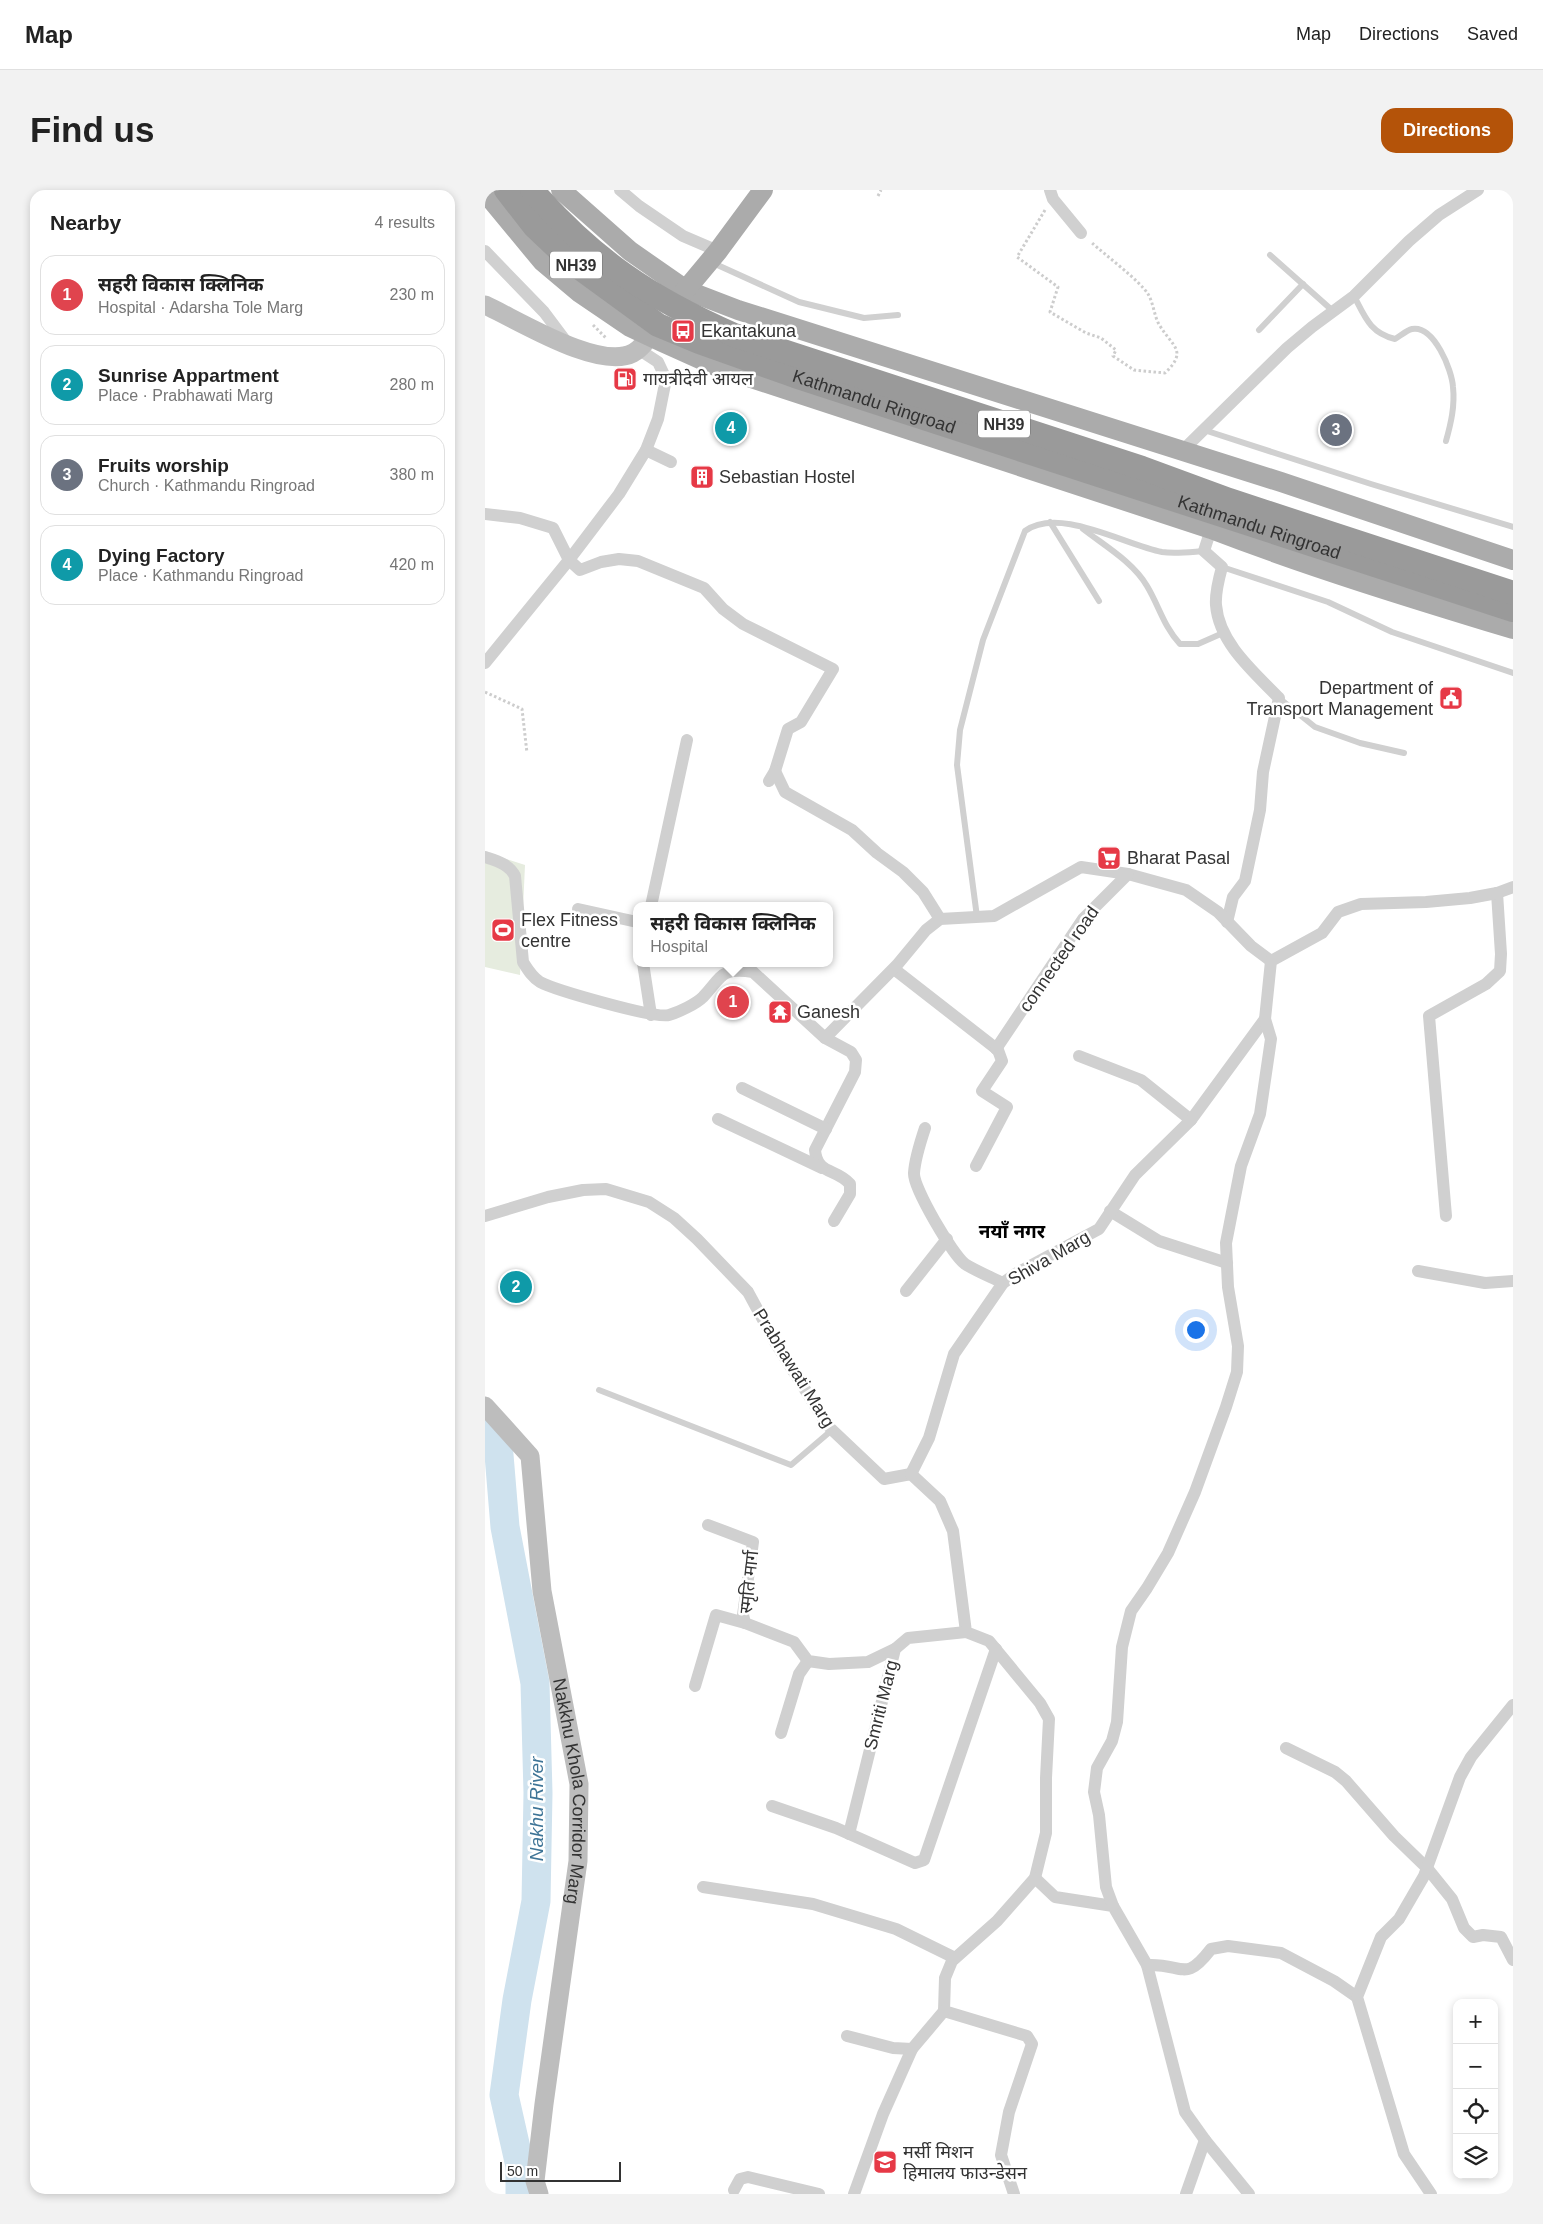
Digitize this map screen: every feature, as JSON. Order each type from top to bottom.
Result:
[{"type":"highway","name":"Kathmandu Ringroad","points":[[507,190],[534,226],[647,339],[699,342],[795,376],[1513,610]]},
{"type":"highway","name":"Kathmandu Ringroad","points":[[532,190],[577,238],[652,295],[679,298],[734,334],[791,355],[1142,468],[1248,506],[1513,593]]},
{"type":"main road","points":[[561,190],[630,251],[679,298],[738,310],[1182,451],[1513,560]]},
{"type":"main road","points":[[647,339],[714,256],[763,190]]},
{"type":"main road","points":[[485,192],[542,261],[580,292],[647,339],[719,368],[1211,529],[1280,556],[1513,629]]},
{"type":"street","points":[[620,190],[639,206],[714,256]]},
{"type":"street","points":[[1182,451],[1287,348],[1354,296],[1409,241],[1439,215],[1478,190]]},
{"type":"street","points":[[1051,194],[1081,233]]},
{"type":"street","points":[[485,251],[544,312],[569,346]]},
{"type":"street","points":[[485,305],[569,346],[604,357],[617,358],[633,353],[647,339],[666,379],[658,419],[645,450],[619,494],[569,560],[485,663]]},
{"type":"street","points":[[645,450],[671,462]]},
{"type":"street","points":[[485,514],[520,518],[553,528],[569,560],[580,570],[610,560],[638,561],[704,588],[723,609],[743,624],[833,669],[801,722],[787,729],[772,776],[785,792],[852,830],[877,853],[903,872],[923,892],[940,919]]},
{"type":"street","points":[[1211,529],[1204,551],[1222,566],[1216,604],[1223,633],[1244,660],[1279,698],[1263,772],[1260,810],[1245,881],[1233,897],[1227,922]]},
{"type":"street","points":[[652,902],[687,740]]},
{"type":"street","points":[[485,857],[501,862],[512,870],[515,876],[523,962],[530,973],[540,981],[555,988],[651,1014],[668,1015],[701,998],[719,976],[741,970],[753,972],[825,1038],[851,1052],[856,1060],[855,1072],[815,1150],[816,1158],[822,1168]]},
{"type":"street","points":[[825,1038],[894,968],[926,930],[940,919],[994,916],[1081,867],[1128,874],[1186,890],[1218,912],[1251,946],[1271,961]]},
{"type":"street","name":"connected road","points":[[996,1048],[1083,919],[1128,874]]},
{"type":"street","points":[[1271,961],[1323,934],[1338,912],[1361,904],[1426,902],[1497,893],[1513,887]]},
{"type":"street","points":[[1446,1216],[1429,1016],[1486,984],[1500,971],[1501,954],[1497,893]]},
{"type":"street","points":[[578,909],[633,921]]},
{"type":"street","points":[[1249,2194],[1185,2112],[1147,1965],[1113,1906],[1106,1887],[1099,1815],[1093,1792],[1097,1768],[1112,1741],[1117,1722],[1122,1647],[1131,1611],[1168,1553],[1198,1483],[1227,1407],[1237,1372],[1238,1346],[1228,1287],[1227,1242],[1241,1166],[1260,1114],[1271,1039],[1265,1019],[1271,961]]},
{"type":"street","points":[[644,967],[651,1014]]},
{"type":"street","points":[[894,968],[996,1048],[1003,1061],[981,1090],[1007,1107],[976,1166]]},
{"type":"street","name":"Shiva Marg","points":[[911,1474],[929,1438],[954,1354],[1003,1283],[1017,1272],[1099,1229],[1135,1175],[1191,1120],[1265,1019]]},
{"type":"street","points":[[1079,1056],[1141,1080],[1191,1120]]},
{"type":"street","points":[[742,1088],[826,1129]]},
{"type":"street","points":[[718,1120],[843,1176],[850,1184],[849,1194],[834,1221]]},
{"type":"street","points":[[925,1128],[918,1150],[914,1175],[920,1195],[964,1263],[1003,1283]]},
{"type":"street","name":"Prabhawati Marg","points":[[485,1216],[548,1197],[583,1190],[606,1189],[649,1202],[674,1218],[748,1292],[775,1342],[832,1430],[884,1479],[911,1474]]},
{"type":"street","points":[[1110,1211],[1159,1242],[1227,1263]]},
{"type":"street","points":[[905,1291],[947,1239]]},
{"type":"street","points":[[1418,1272],[1485,1283],[1513,1281]]},
{"type":"street","name":"Nakkhu Khola Corridor Marg","points":[[485,1406],[530,1456],[542,1591],[579,1784],[578,1861],[544,2104],[535,2181],[539,2194]]},
{"type":"street","points":[[854,2194],[883,2114],[912,2049],[944,2011],[945,1978],[955,1958],[997,1922],[1035,1878],[1046,1834],[1049,1719],[1040,1703],[989,1641],[966,1632],[953,1531],[940,1500],[911,1474]]},
{"type":"street","name":"स्मृति मार्ग","points":[[708,1525],[753,1542],[743,1615],[745,1623],[794,1642],[808,1661]]},
{"type":"street","points":[[695,1686],[716,1615],[745,1623]]},
{"type":"street","name":"Smriti Marg","points":[[849,1834],[895,1648],[908,1638],[966,1632]]},
{"type":"street","points":[[781,1733],[799,1674],[808,1661],[829,1664],[868,1662],[895,1648]]},
{"type":"street","points":[[772,1806],[849,1834],[915,1863],[924,1860],[996,1649]]},
{"type":"street","points":[[1431,2194],[1404,2154],[1357,1997],[1381,1937],[1399,1918],[1427,1868],[1461,1777],[1471,1757],[1513,1705]]},
{"type":"street","points":[[1286,1748],[1335,1772],[1346,1781],[1394,1836],[1427,1868],[1452,1899],[1464,1928],[1473,1937],[1483,1935],[1501,1937],[1513,1960]]},
{"type":"street","points":[[1035,1878],[1055,1897],[1113,1906]]},
{"type":"street","points":[[703,1887],[813,1904],[896,1929],[955,1958]]},
{"type":"street","points":[[1147,1965],[1162,1965],[1185,1970],[1194,1969],[1211,1948],[1228,1946],[1281,1953],[1334,1981],[1357,1997]]},
{"type":"street","points":[[944,2011],[1027,2036],[1031,2044],[1009,2112],[1001,2155],[1014,2194]]},
{"type":"street","points":[[847,2036],[893,2048],[912,2049]]},
{"type":"street","points":[[1186,2194],[1205,2140]]},
{"type":"street","points":[[734,2190],[740,2179],[748,2177],[819,2194]]},
{"type":"lane","points":[[1270,254],[1333,311]]},
{"type":"lane","points":[[714,256],[799,302],[864,318],[898,315]]},
{"type":"lane","points":[[1259,330],[1303,284]]},
{"type":"lane","points":[[1354,296],[1368,322],[1382,336],[1395,339],[1412,330],[1425,331],[1440,347],[1453,386],[1453,418],[1446,441]]},
{"type":"lane","points":[[1204,430],[1380,487],[1513,527]]},
{"type":"lane","points":[[1050,522],[1099,601]]},
{"type":"lane","points":[[977,918],[957,765],[960,730],[983,640],[1025,531],[1031,526],[1050,522],[1078,526],[1164,552],[1204,551]]},
{"type":"lane","points":[[1078,526],[1140,575],[1158,606],[1163,622],[1180,644],[1198,644],[1223,633]]},
{"type":"lane","points":[[1222,566],[1329,602],[1392,632],[1513,673]]},
{"type":"lane","points":[[1279,698],[1315,727],[1360,743],[1405,752]]},
{"type":"lane","points":[[599,1390],[791,1465],[832,1430]]},
{"type":"path","points":[[878,196],[881,190]]},
{"type":"path","points":[[1051,194],[1017,258],[1058,288],[1050,312],[1086,333],[1101,338],[1116,350],[1113,356],[1133,370],[1165,373],[1175,364],[1178,356],[1176,346],[1159,324],[1155,307],[1147,292],[1081,233]]},
{"type":"path","points":[[485,692],[522,709],[527,752]]},
{"type":"shaded area","name":"Flex Fitness centre","points":[[485,852],[525,865],[520,975],[485,967]]},
{"type":"waterway","name":"Nakhu River","points":[[485,1427],[491,1431],[498,1443],[505,1527],[535,1683],[538,1793],[536,1901],[517,2000],[504,2095],[520,2166],[520,2194]]},
{"type":"place","name":"Ekantakuna","points":[[683,331]]},
{"type":"place","name":"गायत्रीदेवी आयल","points":[[625,379]]},
{"type":"place","name":"Dying Factory","points":[[731,428]]},
{"type":"place","name":"Fruits worship","points":[[1336,430]]},
{"type":"place","name":"Sebastian Hostel","points":[[702,477]]},
{"type":"place","name":"Department of Transport Management","points":[[1451,698]]},
{"type":"place","name":"Bharat Pasal","points":[[1109,858]]},
{"type":"place","name":"Flex Fitness centre","points":[[503,930]]},
{"type":"place","name":"सहरी विकास क्लिनिक","points":[[733,1002]]},
{"type":"place","name":"Ganesh","points":[[780,1012]]},
{"type":"place","name":"Sunrise Appartment","points":[[516,1287]]},
{"type":"place","name":"मर्सी मिशन हिमालय फाउन्डेसन","points":[[885,2162]]},
{"type":"district","name":"नयाँ नगर","points":[[1012,1231]]}]
